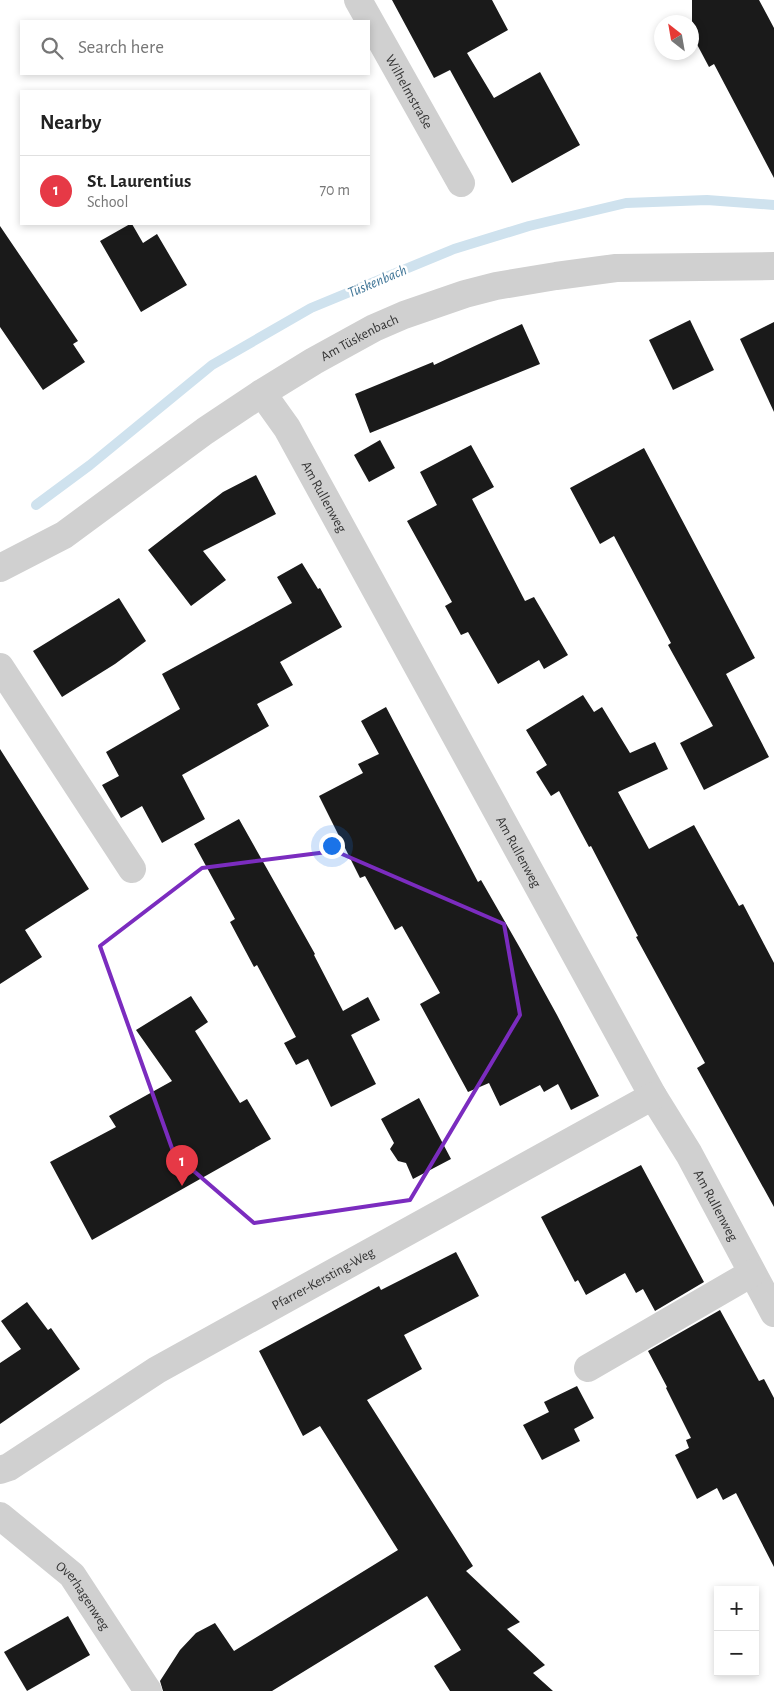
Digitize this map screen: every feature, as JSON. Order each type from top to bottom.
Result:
[{"type":"street","name":"Wilhelmstraße","points":[[358,0],[369,20]]},
{"type":"street","name":"Wilhelmstraße","points":[[370,21],[461,183]]},
{"type":"street","name":"Am Tüskenbach","points":[[0,568],[64,535],[205,431],[262,393],[314,361],[374,328],[404,315],[496,286],[616,268],[774,266]]},
{"type":"street","name":"Am Rullenweg","points":[[262,393],[288,428],[653,1096],[688,1154],[774,1313]]},
{"type":"street","points":[[0,667],[132,869]]},
{"type":"street","name":"Pfarrer-Kersting-Weg","points":[[0,1470],[9,1467],[157,1370],[653,1096]]},
{"type":"street","points":[[588,1368],[752,1273]]},
{"type":"street","name":"Overhagenweg","points":[[0,1516],[72,1575],[148,1691]]},
{"type":"highlighted area","points":[[335,851],[504,924],[520,1015],[410,1200],[254,1223],[174,1154],[100,946],[202,868]]},
{"type":"building","points":[[392,0],[492,0],[508,30],[467,53],[494,98],[540,72],[580,145],[512,183],[450,70],[434,78]]},
{"type":"building","points":[[692,0],[759,0],[774,28],[774,178],[714,64],[709,67],[699,48],[699,15],[692,15]]},
{"type":"building","points":[[128,225],[133,225],[143,243],[157,234],[187,285],[141,312],[100,241]]},
{"type":"building","points":[[0,226],[78,341],[73,344],[85,362],[43,390],[0,327]]},
{"type":"building","points":[[690,320],[714,370],[673,390],[649,340]]},
{"type":"building","points":[[774,322],[774,412],[740,339]]},
{"type":"building","points":[[522,324],[540,364],[370,433],[355,394],[433,362],[434,365]]},
{"type":"building","points":[[380,440],[395,468],[369,482],[354,455]]},
{"type":"building","points":[[471,445],[494,487],[472,499],[525,601],[534,597],[568,655],[544,669],[539,660],[498,684],[468,632],[461,635],[445,606],[452,602],[407,521],[437,505],[420,472]]},
{"type":"building","points":[[644,448],[755,658],[726,674],[769,757],[704,790],[680,743],[713,726],[668,645],[671,643],[614,536],[600,544],[570,488]]},
{"type":"building","points":[[256,475],[276,514],[203,551],[226,580],[191,606],[148,550],[223,492]]},
{"type":"building","points":[[302,563],[318,589],[320,588],[342,627],[280,662],[293,685],[257,704],[269,726],[182,775],[205,819],[162,843],[142,806],[121,818],[102,785],[119,776],[106,752],[180,709],[162,674],[292,603],[277,577]]},
{"type":"building","points":[[119,598],[146,641],[115,664],[62,697],[33,651]]},
{"type":"building","points":[[583,695],[594,712],[602,707],[630,753],[655,742],[668,769],[618,792],[649,849],[694,825],[739,906],[743,904],[774,963],[774,1207],[697,1068],[705,1063],[636,937],[638,936],[591,846],[589,847],[559,791],[551,796],[536,772],[547,765],[526,730]]},
{"type":"building","points":[[386,707],[478,882],[481,880],[520,948],[599,1096],[571,1110],[558,1084],[544,1092],[540,1085],[500,1106],[489,1083],[468,1092],[420,1004],[440,993],[402,926],[395,930],[365,876],[360,878],[319,796],[363,773],[358,764],[379,754],[361,721]]},
{"type":"building","points":[[0,749],[89,889],[25,930],[42,957],[0,984]]},
{"type":"building","points":[[239,819],[315,954],[343,1011],[368,997],[380,1020],[351,1035],[376,1084],[331,1107],[308,1059],[296,1065],[284,1043],[296,1037],[257,965],[254,967],[230,922],[235,919],[194,844]]},
{"type":"building","points":[[191,996],[208,1022],[195,1031],[240,1103],[247,1099],[271,1139],[92,1240],[50,1162],[116,1127],[109,1116],[172,1081],[136,1030]]},
{"type":"building","points":[[419,1098],[451,1159],[413,1179],[406,1163],[398,1161],[390,1149],[394,1143],[381,1119]]},
{"type":"building","points":[[641,1165],[704,1282],[655,1311],[643,1289],[636,1293],[625,1273],[586,1295],[578,1280],[575,1282],[541,1217]]},
{"type":"building","points":[[456,1252],[479,1296],[404,1335],[422,1369],[367,1400],[473,1566],[466,1571],[520,1622],[507,1629],[545,1665],[533,1673],[553,1691],[450,1691],[434,1666],[461,1650],[427,1596],[272,1691],[163,1691],[160,1681],[180,1650],[196,1633],[215,1623],[234,1651],[398,1550],[320,1426],[303,1436],[259,1351],[379,1286],[381,1290]]},
{"type":"building","points":[[27,1302],[48,1330],[51,1328],[80,1369],[0,1424],[0,1363],[21,1349],[1,1321]]},
{"type":"building","points":[[720,1310],[759,1381],[764,1379],[774,1398],[774,1567],[736,1493],[723,1500],[717,1488],[697,1499],[675,1455],[689,1448],[686,1440],[691,1438],[648,1351]]},
{"type":"building","points":[[577,1386],[594,1418],[574,1429],[580,1441],[542,1460],[523,1425],[549,1412],[544,1402]]},
{"type":"building","points":[[68,1616],[90,1655],[27,1691],[4,1652]]},
{"type":"waterway","name":"Tüskenbach","points":[[36,505],[90,465],[212,365],[311,308],[454,249],[529,226],[626,203],[707,200],[774,205]]},
{"type":"place","name":"St. Laurentius","points":[[182,1186]]}]
